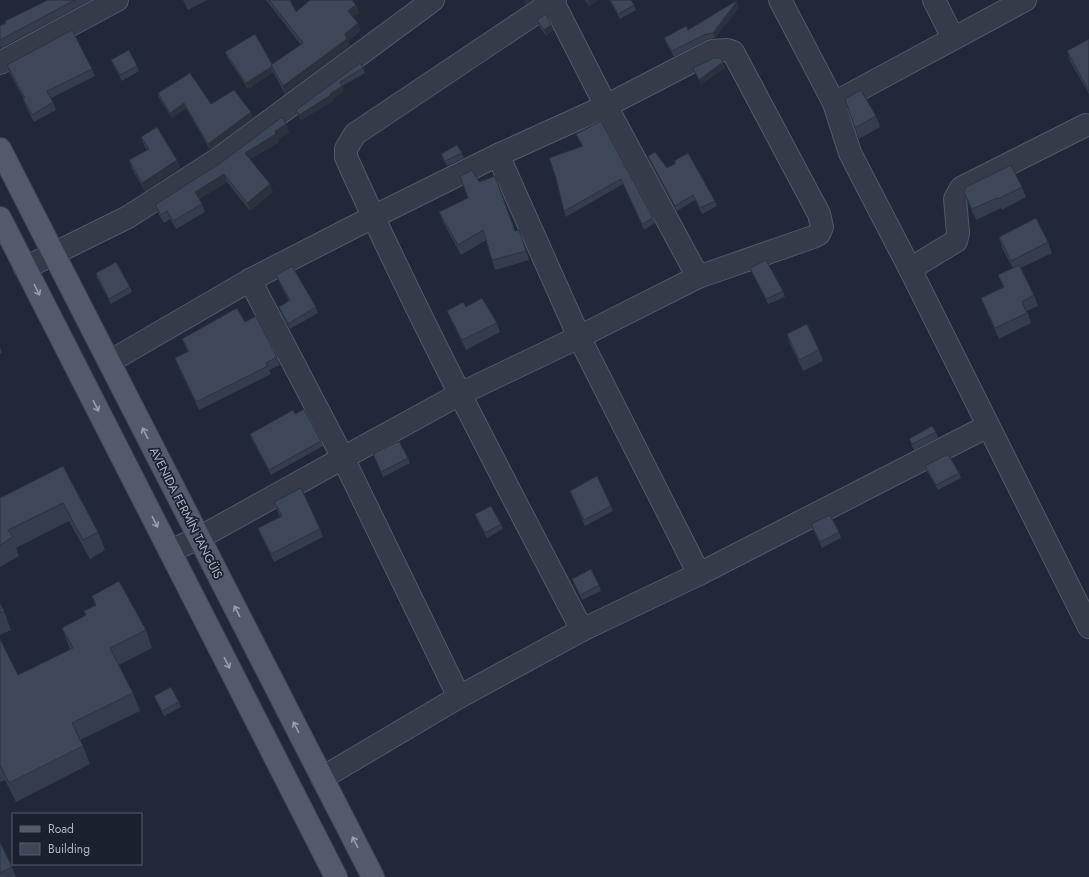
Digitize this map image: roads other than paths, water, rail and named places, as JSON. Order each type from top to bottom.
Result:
[{"type":"main road","name":"AVENIDA FERMÍN TANGÜIS","points":[[0,149],[373,877]]},
{"type":"main road","points":[[0,218],[336,877]]},
{"type":"street","points":[[0,63],[117,0]]},
{"type":"street","points":[[25,268],[128,217],[218,159],[433,0]]},
{"type":"street","points":[[780,0],[834,103],[850,153],[910,269],[1089,627]]},
{"type":"street","points":[[934,0],[953,38]]},
{"type":"street","points":[[834,103],[1025,0]]},
{"type":"street","points":[[582,630],[460,394],[373,217],[346,157],[346,149],[355,134],[554,1],[606,106],[698,277]]},
{"type":"street","points":[[109,362],[250,280],[498,155],[606,106],[712,51],[728,50],[733,52],[819,214],[822,227],[819,234],[814,237],[698,277],[579,337],[460,394],[199,538],[170,551]]},
{"type":"street","points":[[910,269],[956,241],[958,233],[955,199],[961,188],[1086,125]]},
{"type":"street","points":[[498,155],[579,337],[699,574]]},
{"type":"street","points":[[250,280],[343,458],[459,697]]},
{"type":"street","points":[[322,778],[459,697],[582,630],[699,574],[988,426]]}]
